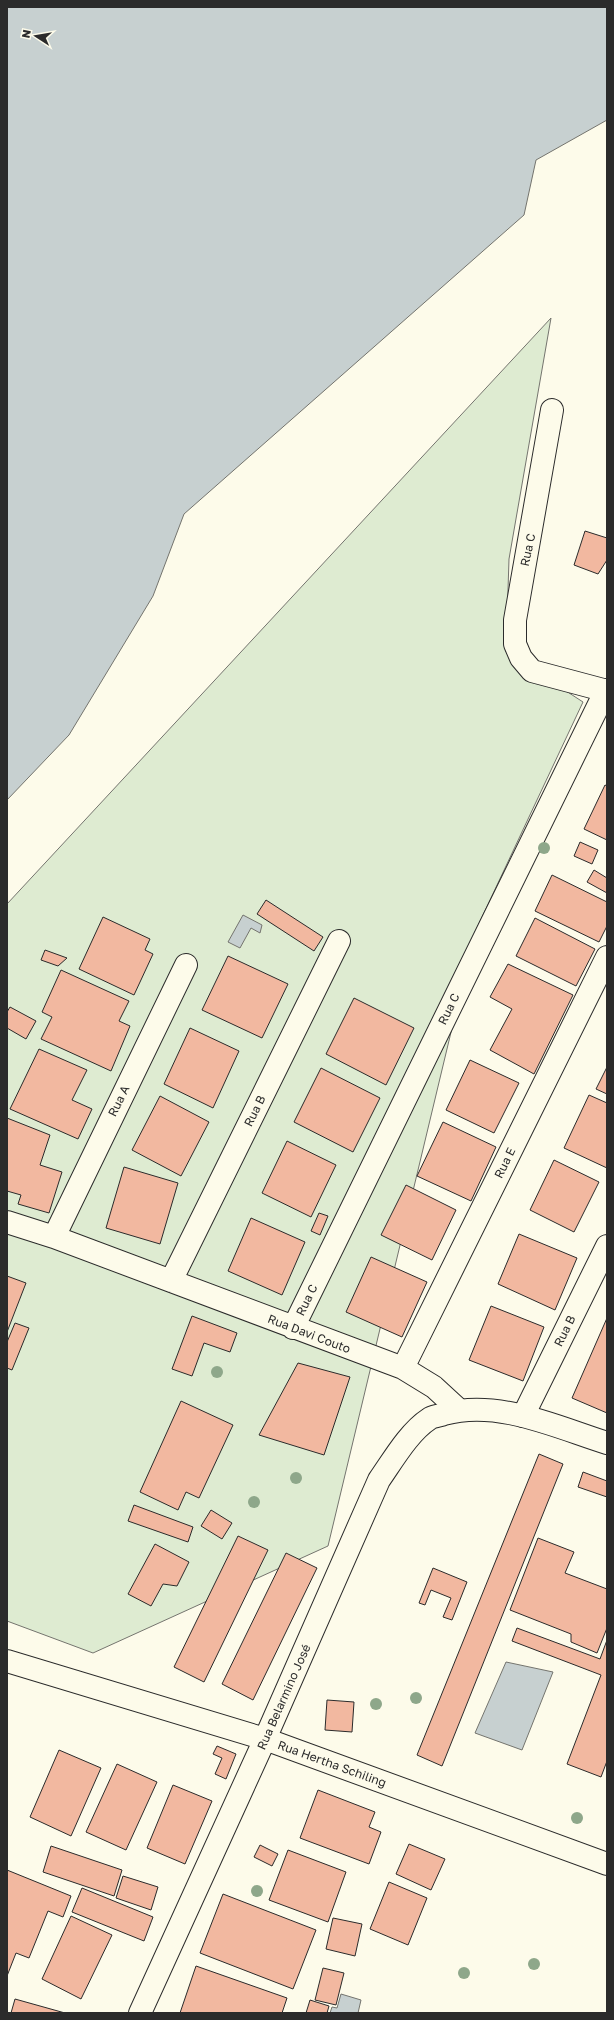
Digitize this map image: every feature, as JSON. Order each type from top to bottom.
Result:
[{"type":"street","name":"Rua C","points":[[294,1328],[606,690],[532,671],[521,658],[515,644],[515,620],[552,410]]},
{"type":"street","name":"Rua B","points":[[171,1281],[339,941]]},
{"type":"street","name":"Rua E","points":[[403,1368],[607,957]]},
{"type":"street","name":"Rua A","points":[[54,1237],[186,965]]},
{"type":"street","name":"Rua Davi Couto","points":[[7,1222],[54,1237],[403,1368],[434,1387],[459,1410]]},
{"type":"street","name":"Rua B","points":[[523,1416],[607,1246]]},
{"type":"street","points":[[459,1410],[486,1410],[523,1416],[607,1443]]},
{"type":"street","name":"Rua Belarmino José","points":[[140,2013],[265,1739],[379,1480],[406,1441],[430,1418],[459,1410]]},
{"type":"street","name":"Rua Hertha Schiling","points":[[7,1661],[265,1739],[607,1864]]},
{"type":"green space","points":[[551,318],[509,559],[506,652],[583,702],[475,932],[328,1546],[93,1653],[7,1621],[7,904]]},
{"type":"shaded area","points":[[7,7],[607,7],[607,120],[536,160],[524,215],[184,514],[153,596],[69,735],[7,800]]},
{"type":"shaded area","points":[[243,915],[262,925],[260,933],[251,928],[240,948],[228,942]]},
{"type":"shaded area","points":[[506,1662],[553,1672],[522,1750],[475,1733]]},
{"type":"shaded area","points":[[341,1994],[361,2000],[358,2013],[330,2013],[332,2007],[337,2008]]},
{"type":"building","points":[[585,531],[607,538],[607,560],[598,574],[574,565]]},
{"type":"building","points":[[605,785],[607,786],[607,840],[584,829]]},
{"type":"building","points":[[580,842],[598,850],[592,864],[574,856]]},
{"type":"building","points":[[594,870],[607,878],[607,893],[587,882]]},
{"type":"building","points":[[552,875],[607,902],[607,926],[599,942],[535,911]]},
{"type":"building","points":[[266,900],[323,937],[314,951],[257,914]]},
{"type":"building","points":[[103,917],[150,939],[145,950],[153,954],[134,995],[79,969]]},
{"type":"building","points":[[535,918],[595,949],[576,986],[516,956]]},
{"type":"building","points":[[45,950],[67,958],[58,966],[41,960]]},
{"type":"building","points":[[228,956],[288,984],[262,1038],[202,1010]]},
{"type":"building","points":[[508,964],[573,995],[534,1074],[490,1050],[512,1009],[490,997]]},
{"type":"building","points":[[61,970],[129,1001],[119,1021],[130,1026],[111,1071],[41,1039],[52,1017],[42,1012]]},
{"type":"building","points":[[354,998],[414,1028],[386,1085],[326,1054]]},
{"type":"building","points":[[10,1007],[36,1021],[26,1039],[7,1028],[7,1012]]},
{"type":"building","points":[[190,1028],[239,1051],[213,1108],[164,1084]]},
{"type":"building","points":[[39,1049],[87,1070],[72,1100],[92,1109],[78,1139],[10,1109]]},
{"type":"building","points":[[470,1060],[519,1083],[494,1133],[446,1110]]},
{"type":"building","points":[[607,1067],[607,1094],[596,1089]]},
{"type":"building","points":[[321,1068],[380,1098],[353,1152],[294,1122]]},
{"type":"building","points":[[589,1095],[607,1103],[607,1168],[564,1148]]},
{"type":"building","points":[[160,1096],[209,1122],[181,1176],[132,1150]]},
{"type":"building","points":[[7,1118],[50,1135],[40,1165],[62,1172],[49,1213],[18,1204],[21,1195],[7,1191]]},
{"type":"building","points":[[443,1122],[496,1147],[471,1201],[417,1176]]},
{"type":"building","points":[[287,1141],[336,1165],[311,1217],[262,1193]]},
{"type":"building","points":[[554,1160],[599,1182],[574,1232],[530,1210]]},
{"type":"building","points":[[124,1167],[178,1183],[160,1244],[106,1228]]},
{"type":"building","points":[[406,1185],[456,1210],[432,1260],[381,1235]]},
{"type":"building","points":[[319,1213],[328,1216],[320,1235],[311,1231]]},
{"type":"building","points":[[251,1218],[305,1242],[282,1295],[228,1271]]},
{"type":"building","points":[[519,1234],[577,1258],[555,1310],[498,1284]]},
{"type":"building","points":[[371,1257],[427,1282],[402,1337],[346,1312]]},
{"type":"building","points":[[7,1276],[26,1283],[7,1332]]},
{"type":"building","points":[[491,1306],[544,1327],[523,1381],[469,1360]]},
{"type":"building","points":[[192,1316],[237,1333],[230,1352],[204,1343],[192,1376],[172,1369]]},
{"type":"building","points":[[607,1318],[607,1413],[572,1398]]},
{"type":"building","points":[[15,1323],[29,1328],[12,1370],[7,1368],[7,1342]]},
{"type":"building","points":[[298,1363],[350,1377],[324,1455],[259,1435]]},
{"type":"building","points":[[181,1401],[233,1425],[199,1498],[186,1492],[178,1510],[140,1492]]},
{"type":"building","points":[[539,1454],[563,1464],[442,1766],[417,1755]]},
{"type":"building","points":[[583,1472],[607,1481],[607,1497],[578,1487]]},
{"type":"building","points":[[134,1505],[193,1527],[188,1542],[128,1521]]},
{"type":"building","points":[[211,1510],[232,1523],[222,1539],[201,1526]]},
{"type":"building","points":[[238,1536],[268,1550],[204,1682],[174,1667]]},
{"type":"building","points":[[538,1538],[574,1552],[565,1573],[607,1589],[607,1628],[597,1653],[571,1642],[571,1634],[510,1610]]},
{"type":"building","points":[[155,1544],[189,1562],[177,1586],[163,1584],[151,1606],[128,1594]]},
{"type":"building","points":[[286,1553],[317,1568],[253,1700],[222,1684]]},
{"type":"building","points":[[433,1568],[467,1582],[452,1620],[443,1617],[451,1598],[431,1590],[425,1605],[419,1603]]},
{"type":"building","points":[[517,1628],[600,1659],[607,1640],[607,1761],[601,1777],[567,1764],[601,1675],[512,1641]]},
{"type":"building","points":[[327,1700],[354,1702],[352,1732],[325,1730]]},
{"type":"building","points":[[217,1746],[236,1754],[226,1779],[215,1774],[222,1758],[213,1754]]},
{"type":"building","points":[[59,1750],[101,1768],[71,1836],[30,1817]]},
{"type":"building","points":[[117,1764],[157,1782],[126,1850],[86,1832]]},
{"type":"building","points":[[173,1785],[212,1801],[185,1864],[147,1848]]},
{"type":"building","points":[[318,1790],[375,1812],[369,1827],[381,1832],[369,1864],[300,1838]]},
{"type":"building","points":[[409,1844],[445,1859],[431,1890],[396,1874]]},
{"type":"building","points":[[260,1845],[278,1854],[272,1866],[254,1857]]},
{"type":"building","points":[[51,1846],[122,1870],[114,1896],[43,1872]]},
{"type":"building","points":[[288,1850],[346,1872],[328,1922],[269,1900]]},
{"type":"building","points":[[7,1870],[71,1896],[63,1917],[48,1911],[29,1958],[16,1953],[7,1976]]},
{"type":"building","points":[[123,1876],[158,1887],[151,1910],[116,1898]]},
{"type":"building","points":[[389,1882],[427,1898],[408,1945],[370,1929]]},
{"type":"building","points":[[82,1888],[153,1917],[144,1941],[72,1912]]},
{"type":"building","points":[[223,1894],[316,1930],[293,1989],[200,1953]]},
{"type":"building","points":[[71,1916],[112,1935],[81,1999],[42,1979]]},
{"type":"building","points":[[333,1918],[362,1924],[355,1956],[326,1949]]},
{"type":"building","points":[[196,1966],[287,1998],[282,2013],[180,2013]]},
{"type":"building","points":[[323,1968],[344,1973],[336,2005],[315,2000]]},
{"type":"building","points":[[15,1999],[65,2013],[11,2013]]},
{"type":"building","points":[[310,2000],[329,2006],[327,2013],[306,2013]]}]
